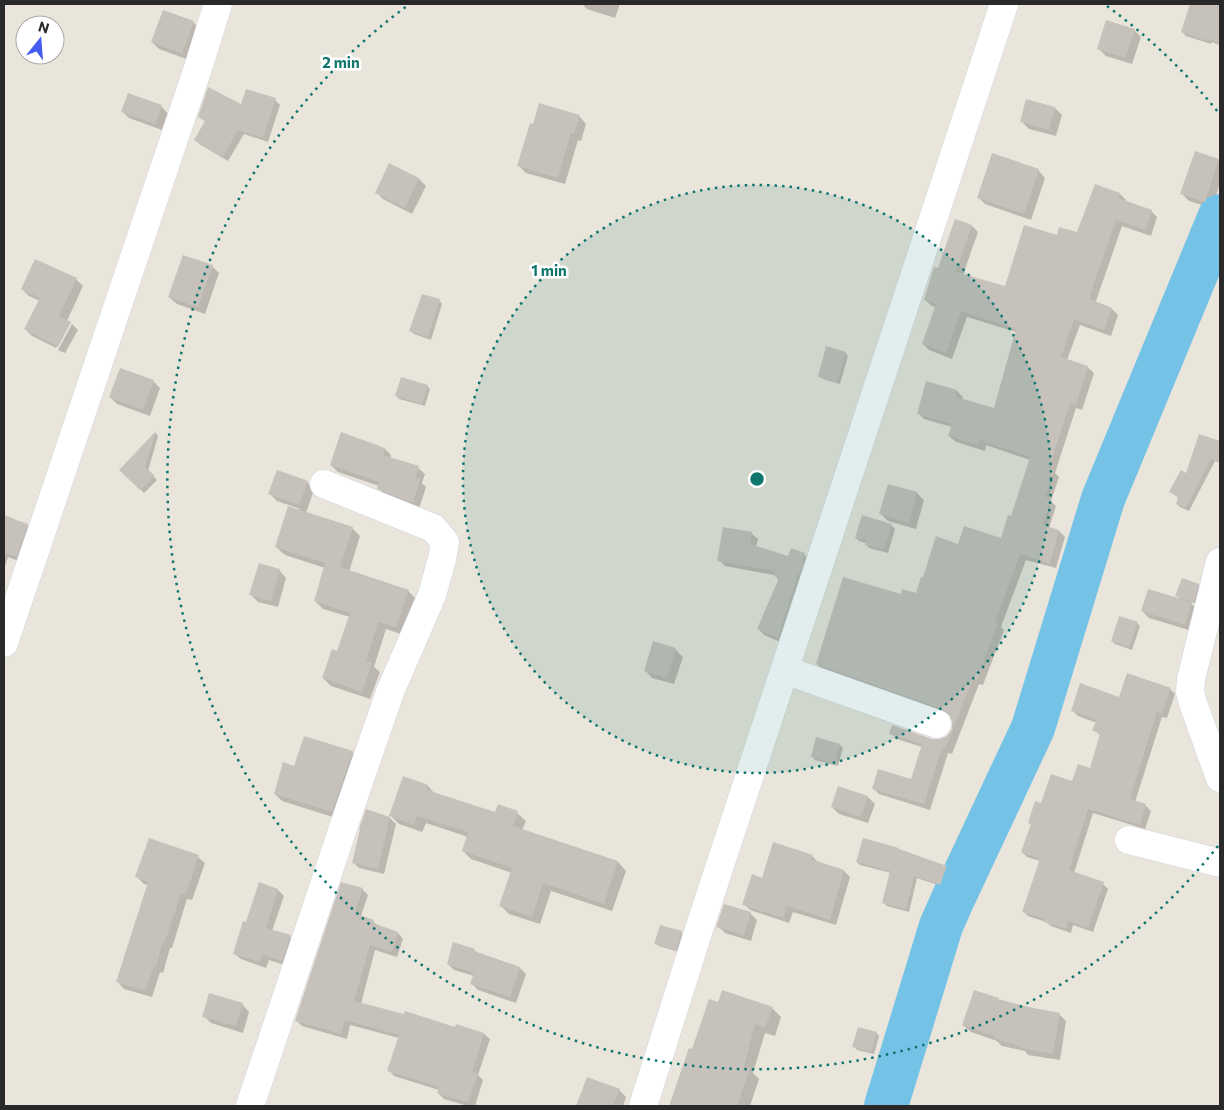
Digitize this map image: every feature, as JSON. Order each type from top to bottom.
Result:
[{"type":"street","points":[[4,643],[218,4]]},
{"type":"street","points":[[643,1106],[706,908],[1004,4]]},
{"type":"street","points":[[250,1106],[390,692],[432,595],[445,542],[433,528],[324,484]]},
{"type":"street","points":[[1220,562],[1190,679],[1190,692],[1220,778]]},
{"type":"street","points":[[785,670],[937,724]]},
{"type":"street","points":[[1129,840],[1220,863]]},
{"type":"building","points":[[1190,4],[1220,4],[1220,43],[1208,39],[1207,41],[1181,32]]},
{"type":"building","points":[[163,10],[194,21],[182,54],[151,42]]},
{"type":"building","points":[[1106,20],[1135,29],[1125,58],[1097,49]]},
{"type":"building","points":[[208,87],[241,104],[246,89],[276,98],[263,138],[238,130],[223,157],[194,140],[205,121],[198,117]]},
{"type":"building","points":[[128,93],[162,105],[155,124],[121,112]]},
{"type":"building","points":[[1026,99],[1055,107],[1049,130],[1020,122]]},
{"type":"building","points":[[539,103],[580,115],[574,134],[571,133],[558,178],[517,166],[530,123],[533,124]]},
{"type":"building","points":[[1195,151],[1219,159],[1205,202],[1180,194]]},
{"type":"building","points":[[992,153],[1039,169],[1024,214],[977,198]]},
{"type":"building","points":[[389,163],[419,178],[405,208],[375,193]]},
{"type":"building","points":[[1095,184],[1120,193],[1118,198],[1152,210],[1145,230],[1116,220],[1090,295],[1090,299],[1112,308],[1104,330],[1074,319],[1061,357],[1088,366],[1076,405],[1070,403],[1049,468],[1054,470],[1045,497],[1051,498],[1043,525],[1059,530],[1050,563],[1020,554],[995,622],[998,623],[977,680],[973,678],[945,749],[942,748],[924,804],[872,789],[878,769],[911,779],[922,744],[889,734],[892,725],[932,739],[939,739],[947,736],[952,729],[952,722],[949,714],[942,709],[816,664],[843,577],[901,594],[902,589],[916,593],[936,536],[958,544],[964,526],[1001,538],[1008,515],[1011,516],[1030,457],[980,440],[978,445],[948,436],[952,424],[917,414],[926,381],[957,390],[956,397],[994,408],[1016,329],[961,311],[946,353],[922,344],[936,304],[924,300],[934,267],[938,268],[955,219],[972,225],[956,272],[1005,286],[1024,225],[1057,235],[1059,227],[1077,232]]},
{"type":"building","points":[[183,255],[213,265],[198,307],[168,297]]},
{"type":"building","points":[[35,259],[77,278],[59,316],[71,322],[58,347],[24,329],[40,298],[21,289]]},
{"type":"building","points":[[422,294],[440,299],[428,337],[409,331]]},
{"type":"building","points":[[826,346],[846,352],[837,382],[818,377]]},
{"type":"building","points":[[120,368],[154,380],[143,410],[109,397]]},
{"type":"building","points":[[401,377],[428,385],[422,404],[395,396]]},
{"type":"building","points":[[156,431],[145,467],[155,476],[140,490],[119,470]]},
{"type":"building","points":[[341,432],[385,448],[383,455],[419,466],[415,478],[420,479],[413,503],[377,489],[379,482],[330,465]]},
{"type":"building","points":[[1199,434],[1220,441],[1220,462],[1211,459],[1186,508],[1176,504],[1178,497],[1169,492],[1181,470],[1186,473]]},
{"type":"building","points":[[277,470],[308,481],[299,505],[268,494]]},
{"type":"building","points":[[888,484],[917,492],[909,523],[879,514]]},
{"type":"building","points":[[288,506],[353,527],[340,567],[409,590],[396,627],[378,622],[366,661],[372,663],[362,692],[322,678],[332,649],[337,651],[350,613],[314,601],[325,563],[275,547]]},
{"type":"building","points":[[862,515],[892,524],[884,550],[865,545],[866,541],[855,538]]},
{"type":"building","points":[[4,516],[28,524],[17,557],[4,553]]},
{"type":"building","points":[[723,527],[752,532],[750,544],[788,556],[791,548],[805,553],[778,638],[757,629],[779,578],[774,576],[775,571],[717,561]]},
{"type":"building","points":[[259,563],[280,569],[271,601],[249,595]]},
{"type":"building","points":[[1182,578],[1199,584],[1194,602],[1175,596]]},
{"type":"building","points":[[1148,589],[1192,602],[1185,625],[1141,611]]},
{"type":"building","points":[[1119,616],[1138,622],[1129,647],[1111,641]]},
{"type":"building","points":[[653,641],[676,648],[667,678],[644,671]]},
{"type":"building","points":[[1127,673],[1171,688],[1162,714],[1157,712],[1130,799],[1146,804],[1140,825],[1088,809],[1069,870],[1104,882],[1088,928],[1068,921],[1066,929],[1044,922],[1045,919],[1022,912],[1040,859],[1021,852],[1031,824],[1028,823],[1035,801],[1041,803],[1051,774],[1072,781],[1078,764],[1090,768],[1100,734],[1092,730],[1097,720],[1071,711],[1080,683],[1119,697]]},
{"type":"building","points":[[304,736],[353,751],[332,812],[274,794],[283,762],[294,766]]},
{"type":"building","points":[[816,737],[840,744],[835,764],[811,757]]},
{"type":"building","points":[[403,776],[428,785],[427,790],[495,812],[498,804],[518,811],[513,826],[618,861],[604,904],[543,883],[532,917],[499,906],[512,868],[462,851],[468,832],[417,816],[414,825],[389,816]]},
{"type":"building","points":[[838,786],[868,796],[861,817],[831,807]]},
{"type":"building","points":[[366,809],[390,817],[378,869],[352,863],[359,829]]},
{"type":"building","points":[[149,838],[199,855],[186,894],[181,893],[165,942],[163,941],[156,967],[154,966],[145,991],[116,982],[148,882],[135,877]]},
{"type":"building","points":[[863,838],[899,848],[947,866],[940,885],[914,876],[906,909],[882,903],[890,871],[856,862]]},
{"type":"building","points":[[773,842],[813,855],[811,859],[844,870],[830,920],[787,906],[783,918],[742,905],[752,874],[762,878]]},
{"type":"building","points":[[259,882],[278,889],[266,928],[291,935],[282,961],[263,955],[260,962],[233,954],[243,921],[246,922]]},
{"type":"building","points":[[341,882],[363,888],[355,913],[374,920],[373,923],[398,932],[392,952],[370,945],[354,1001],[404,1014],[405,1011],[455,1027],[456,1024],[484,1033],[472,1072],[478,1074],[468,1103],[437,1093],[439,1087],[387,1071],[399,1035],[345,1020],[341,1034],[295,1021]]},
{"type":"building","points":[[724,904],[751,912],[744,935],[716,927]]},
{"type":"building","points":[[660,925],[682,931],[676,950],[654,944]]},
{"type":"building","points":[[453,942],[520,967],[510,997],[470,984],[474,973],[447,964]]},
{"type":"building","points":[[722,990],[773,1007],[765,1028],[755,1024],[744,1066],[750,1068],[737,1106],[669,1106],[689,1048],[692,1049],[709,999],[718,1002]]},
{"type":"building","points":[[974,990],[998,999],[1060,1013],[1053,1054],[1020,1048],[1020,1046],[994,1039],[994,1036],[962,1025]]},
{"type":"building","points":[[209,993],[243,1003],[236,1026],[202,1017]]},
{"type":"building","points":[[858,1027],[877,1032],[871,1052],[852,1047]]},
{"type":"building","points":[[587,1077],[620,1089],[613,1106],[576,1106]]},
{"type":"waterway","points":[[886,1106],[941,926],[1033,728],[1103,499],[1220,216]]}]
